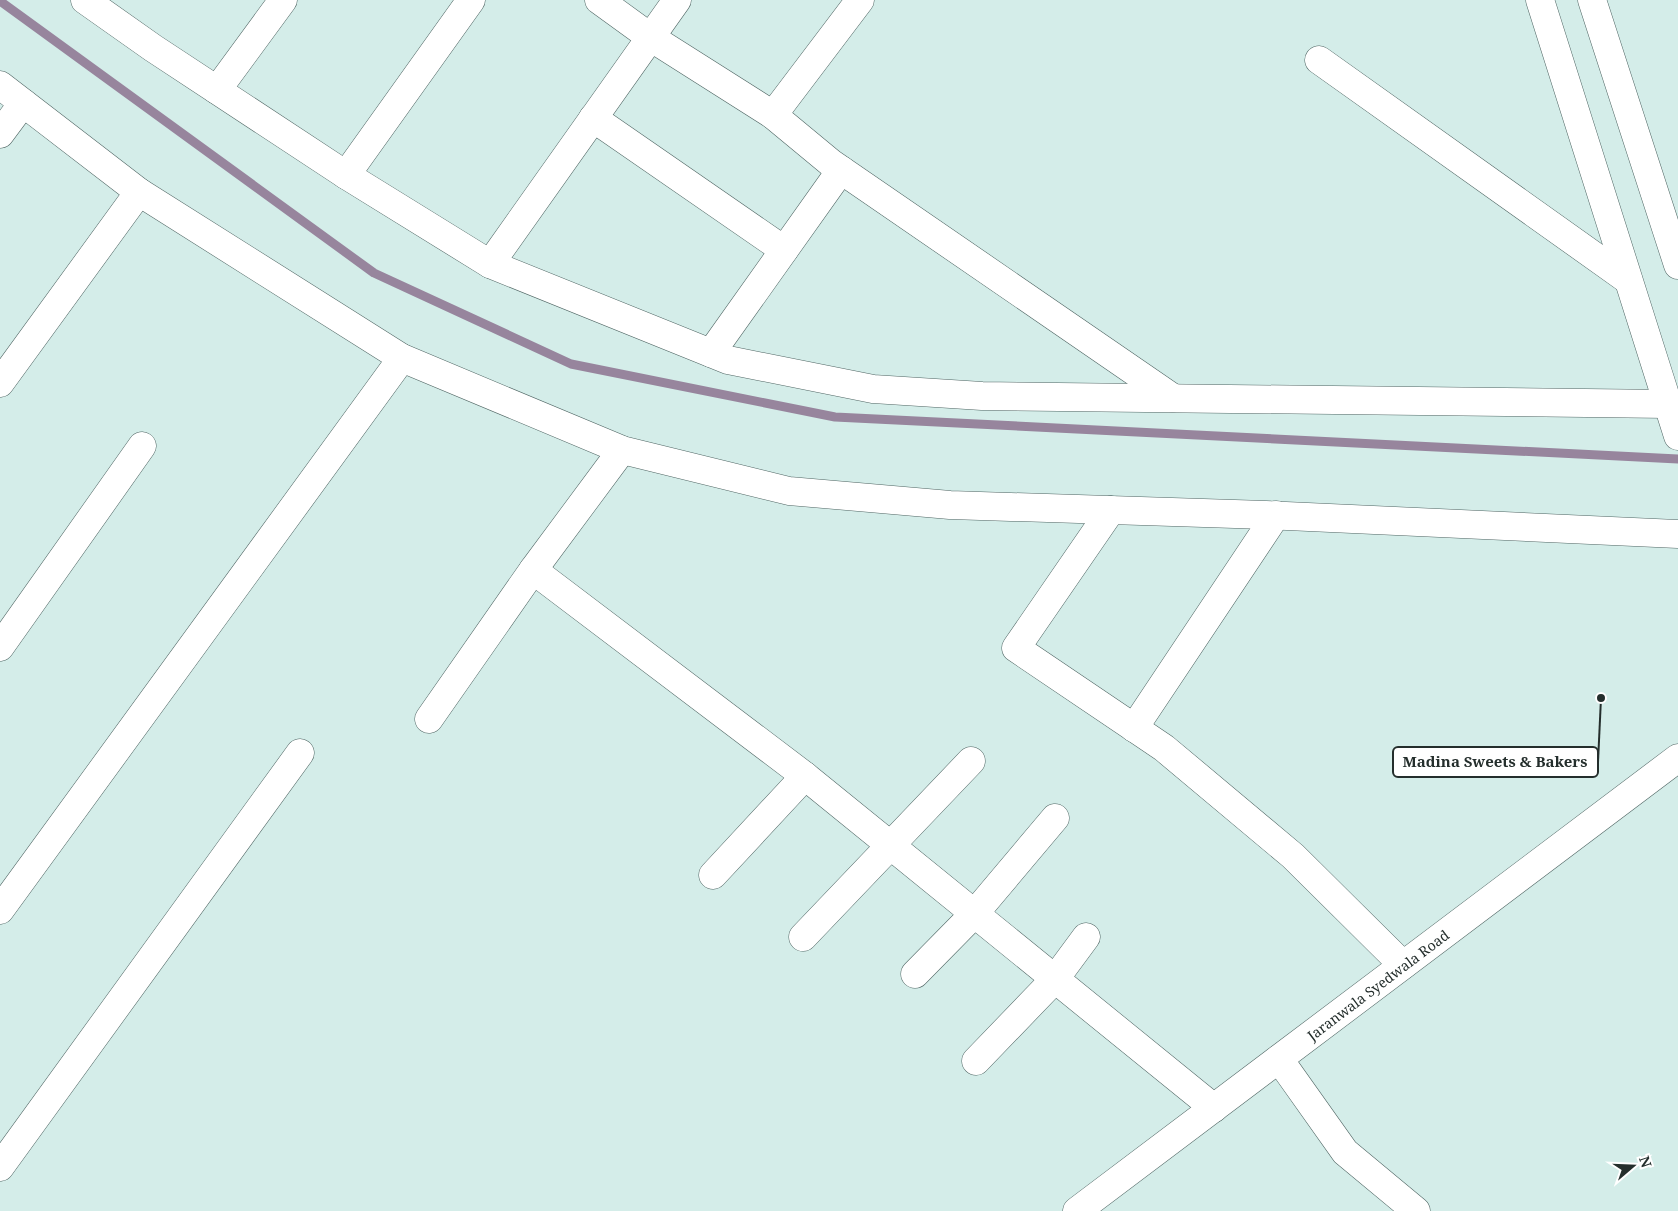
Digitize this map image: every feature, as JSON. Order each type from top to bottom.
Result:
[{"type":"street","points":[[85,0],[153,48],[346,175],[490,264],[728,360],[873,389],[982,396],[1668,404]]},
{"type":"street","points":[[218,90],[283,0]]},
{"type":"street","points":[[346,175],[471,0]]},
{"type":"street","points":[[599,0],[650,37],[772,115],[841,170],[1173,398]]},
{"type":"street","points":[[490,264],[677,0]]},
{"type":"street","points":[[772,115],[860,0]]},
{"type":"street","points":[[1540,0],[1678,436]]},
{"type":"street","points":[[1592,0],[1678,265]]},
{"type":"street","points":[[1319,60],[1628,280]]},
{"type":"street","points":[[0,85],[138,192],[402,358],[622,450],[789,491],[950,506],[1276,515],[1678,534]]},
{"type":"street","points":[[0,134],[23,103]]},
{"type":"street","points":[[593,118],[784,250]]},
{"type":"street","points":[[711,353],[841,170]]},
{"type":"street","points":[[0,383],[138,192]]},
{"type":"street","points":[[0,910],[402,358]]},
{"type":"street","points":[[0,647],[142,446]]},
{"type":"street","points":[[429,719],[533,570],[622,450]]},
{"type":"street","points":[[1111,510],[1016,648],[1164,748],[1293,856],[1403,965]]},
{"type":"street","points":[[1134,728],[1276,515]]},
{"type":"street","points":[[533,570],[805,776],[1214,1108]]},
{"type":"street","points":[[0,1167],[300,753]]},
{"type":"street","name":"Jaranwala Syedwala Road","points":[[1077,1211],[1678,758]]},
{"type":"street","points":[[803,937],[971,761]]},
{"type":"street","points":[[713,875],[805,776]]},
{"type":"street","points":[[915,974],[975,913],[1055,818]]},
{"type":"street","points":[[976,1061],[1055,979],[1086,937]]},
{"type":"street","points":[[1279,1059],[1345,1152],[1416,1211]]},
{"type":"waterway","points":[[0,1],[374,273],[571,364],[835,417],[1678,459]]},
{"type":"place","name":"Madina Sweets & Bakers","points":[[1601,698]]}]
